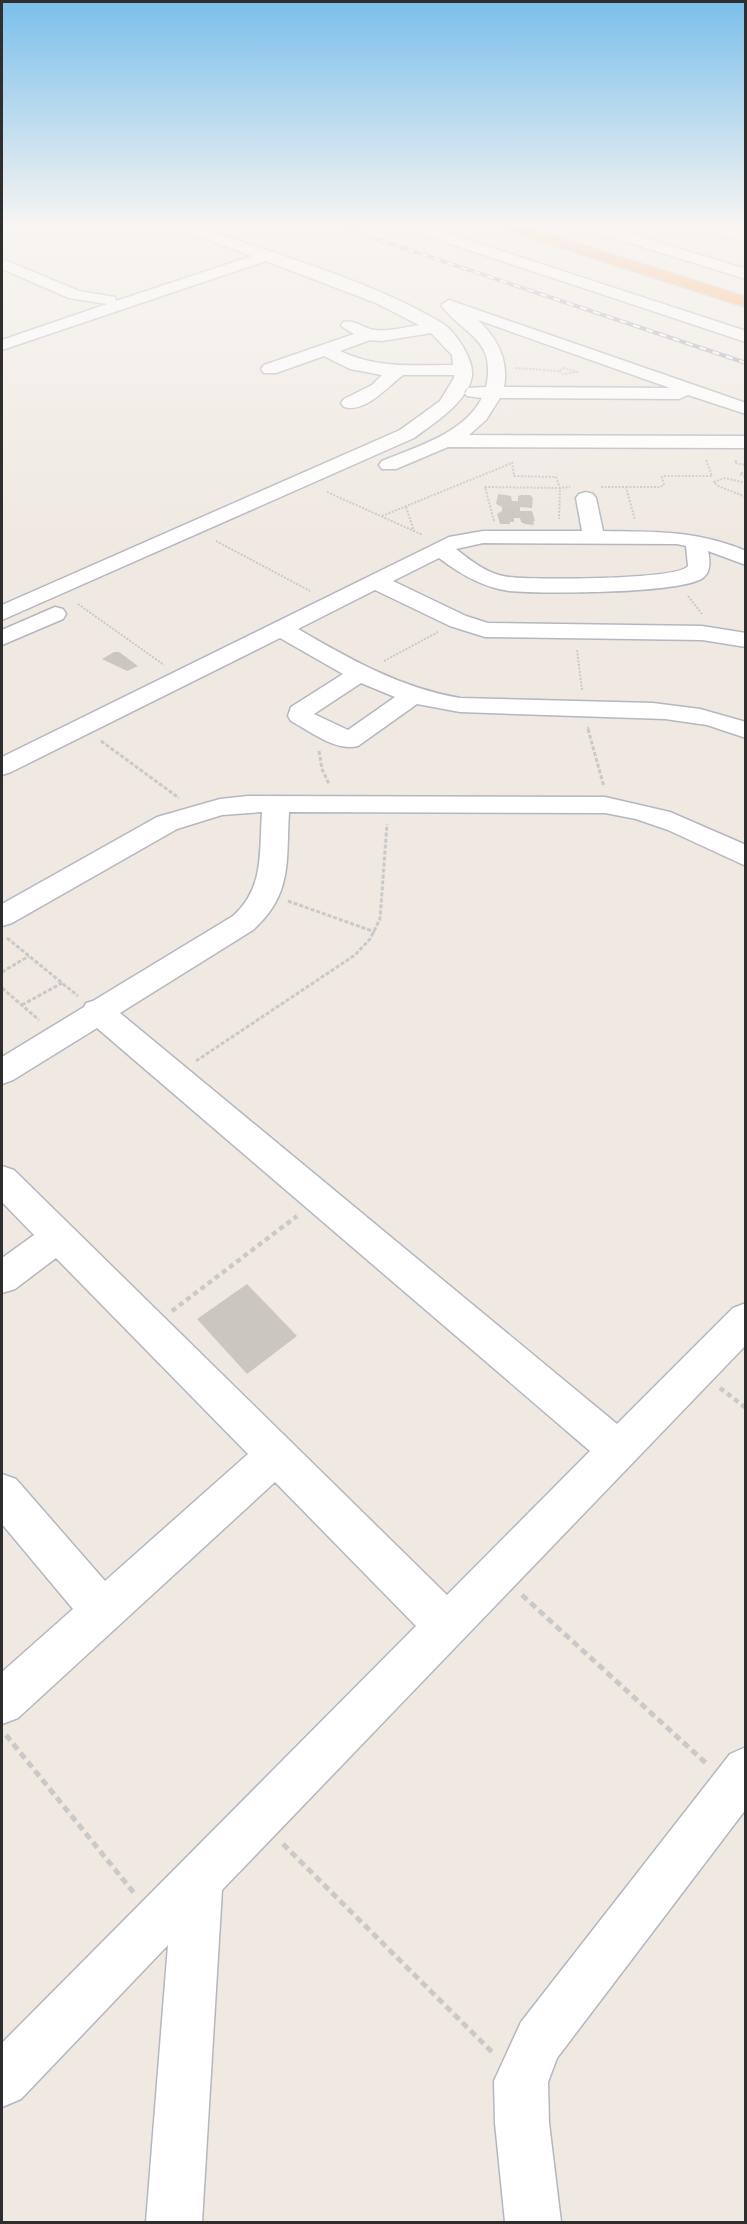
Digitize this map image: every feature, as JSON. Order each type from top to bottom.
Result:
[{"type":"street","points":[[8,338],[25,331]]},
{"type":"street","points":[[8,338],[30,331]]},
{"type":"street","points":[[363,331],[407,351],[417,368]]},
{"type":"street","points":[[270,369],[376,335],[408,331]]},
{"type":"street","points":[[2,613],[407,434],[439,413],[458,392],[464,370],[460,353],[453,342],[441,331]]},
{"type":"street","points":[[370,474],[462,432],[490,405],[496,367],[491,348],[479,331]]},
{"type":"street","points":[[523,331],[746,409]]},
{"type":"street","points":[[727,331],[746,337]]},
{"type":"street","points":[[325,350],[356,365],[395,372],[417,368],[464,370]]},
{"type":"street","points":[[350,403],[378,389],[395,372]]},
{"type":"street","points":[[458,392],[705,394]]},
{"type":"street","points":[[509,440],[519,433],[543,430],[740,435]]},
{"type":"street","points":[[445,441],[699,440],[740,435]]},
{"type":"street","points":[[283,489],[306,501],[327,492]]},
{"type":"street","points":[[586,498],[594,537]]},
{"type":"street","points":[[2,767],[443,547],[469,538],[659,536],[696,541],[746,559]]},
{"type":"street","points":[[443,547],[472,573],[509,584],[677,581],[697,573],[699,566],[696,541]]},
{"type":"street","points":[[375,581],[458,621],[485,630],[734,634]]},
{"type":"street","points":[[2,638],[78,604]]},
{"type":"street","points":[[280,628],[359,674],[412,696],[460,705],[683,712],[746,731]]},
{"type":"street","points":[[359,674],[298,714],[349,741],[412,696]]},
{"type":"street","points":[[2,896],[167,823],[220,807],[276,804],[389,805],[604,789],[675,803],[698,811],[746,835]]},
{"type":"street","points":[[2,916],[153,811],[182,800],[213,793],[246,790],[332,790],[485,797],[589,804],[644,811],[685,826],[746,857]]},
{"type":"street","points":[[2,1072],[254,914],[268,894],[272,882],[276,804]]},
{"type":"street","points":[[97,1011],[618,1449]]},
{"type":"street","points":[[2,1180],[446,1625]]},
{"type":"street","points":[[2,1278],[58,1237]]},
{"type":"street","points":[[2,2080],[746,1319]]},
{"type":"street","points":[[2,1702],[277,1454]]},
{"type":"street","points":[[2,1493],[102,1611]]},
{"type":"street","points":[[533,2223],[522,2123],[521,2081],[539,2040],[741,1785]]},
{"type":"street","points":[[174,2223],[198,1879]]},
{"type":"path","points":[[496,367],[559,371],[569,368],[576,372],[566,375],[559,371]]},
{"type":"path","points":[[382,516],[512,462],[509,440]]},
{"type":"path","points":[[699,440],[712,476]]},
{"type":"path","points":[[746,471],[740,474],[746,477]]},
{"type":"path","points":[[626,487],[660,487],[664,485],[662,477],[712,476],[731,478],[746,483]]},
{"type":"path","points":[[718,478],[714,482],[718,486],[746,497]]},
{"type":"path","points":[[505,537],[496,528],[485,487],[560,488],[559,527]]},
{"type":"path","points":[[327,492],[414,531],[443,547]]},
{"type":"path","points":[[406,507],[414,531]]},
{"type":"path","points":[[216,541],[331,603]]},
{"type":"path","points":[[677,581],[734,634]]},
{"type":"path","points":[[78,604],[182,678]]},
{"type":"path","points":[[359,674],[458,621]]},
{"type":"path","points":[[575,631],[584,708],[604,789]]},
{"type":"path","points":[[82,727],[182,800]]},
{"type":"path","points":[[320,727],[318,747],[322,768],[332,790]]},
{"type":"path","points":[[174,1075],[355,955],[375,932],[380,919],[389,805]]},
{"type":"path","points":[[268,894],[375,932]]},
{"type":"path","points":[[2,933],[97,1011]]},
{"type":"path","points":[[2,972],[29,956]]},
{"type":"path","points":[[22,1005],[62,983]]},
{"type":"path","points":[[2,988],[58,1036]]},
{"type":"path","points":[[150,1328],[320,1198]]},
{"type":"path","points":[[497,1572],[741,1785]]},
{"type":"path","points":[[2,1730],[157,1921]]},
{"type":"path","points":[[257,1818],[521,2081]]},
{"type":"building","points":[[498,494],[511,496],[512,501],[518,501],[518,496],[521,495],[530,495],[533,498],[532,508],[520,507],[520,511],[532,511],[534,525],[521,522],[520,518],[514,518],[514,522],[510,524],[500,524],[497,514],[502,511],[502,507],[496,504]]},
{"type":"building","points":[[114,652],[119,652],[138,666],[127,671],[102,659]]},
{"type":"building","points":[[247,1284],[297,1336],[247,1374],[197,1319]]},
{"type":"railway","points":[[650,331],[746,363]]}]
